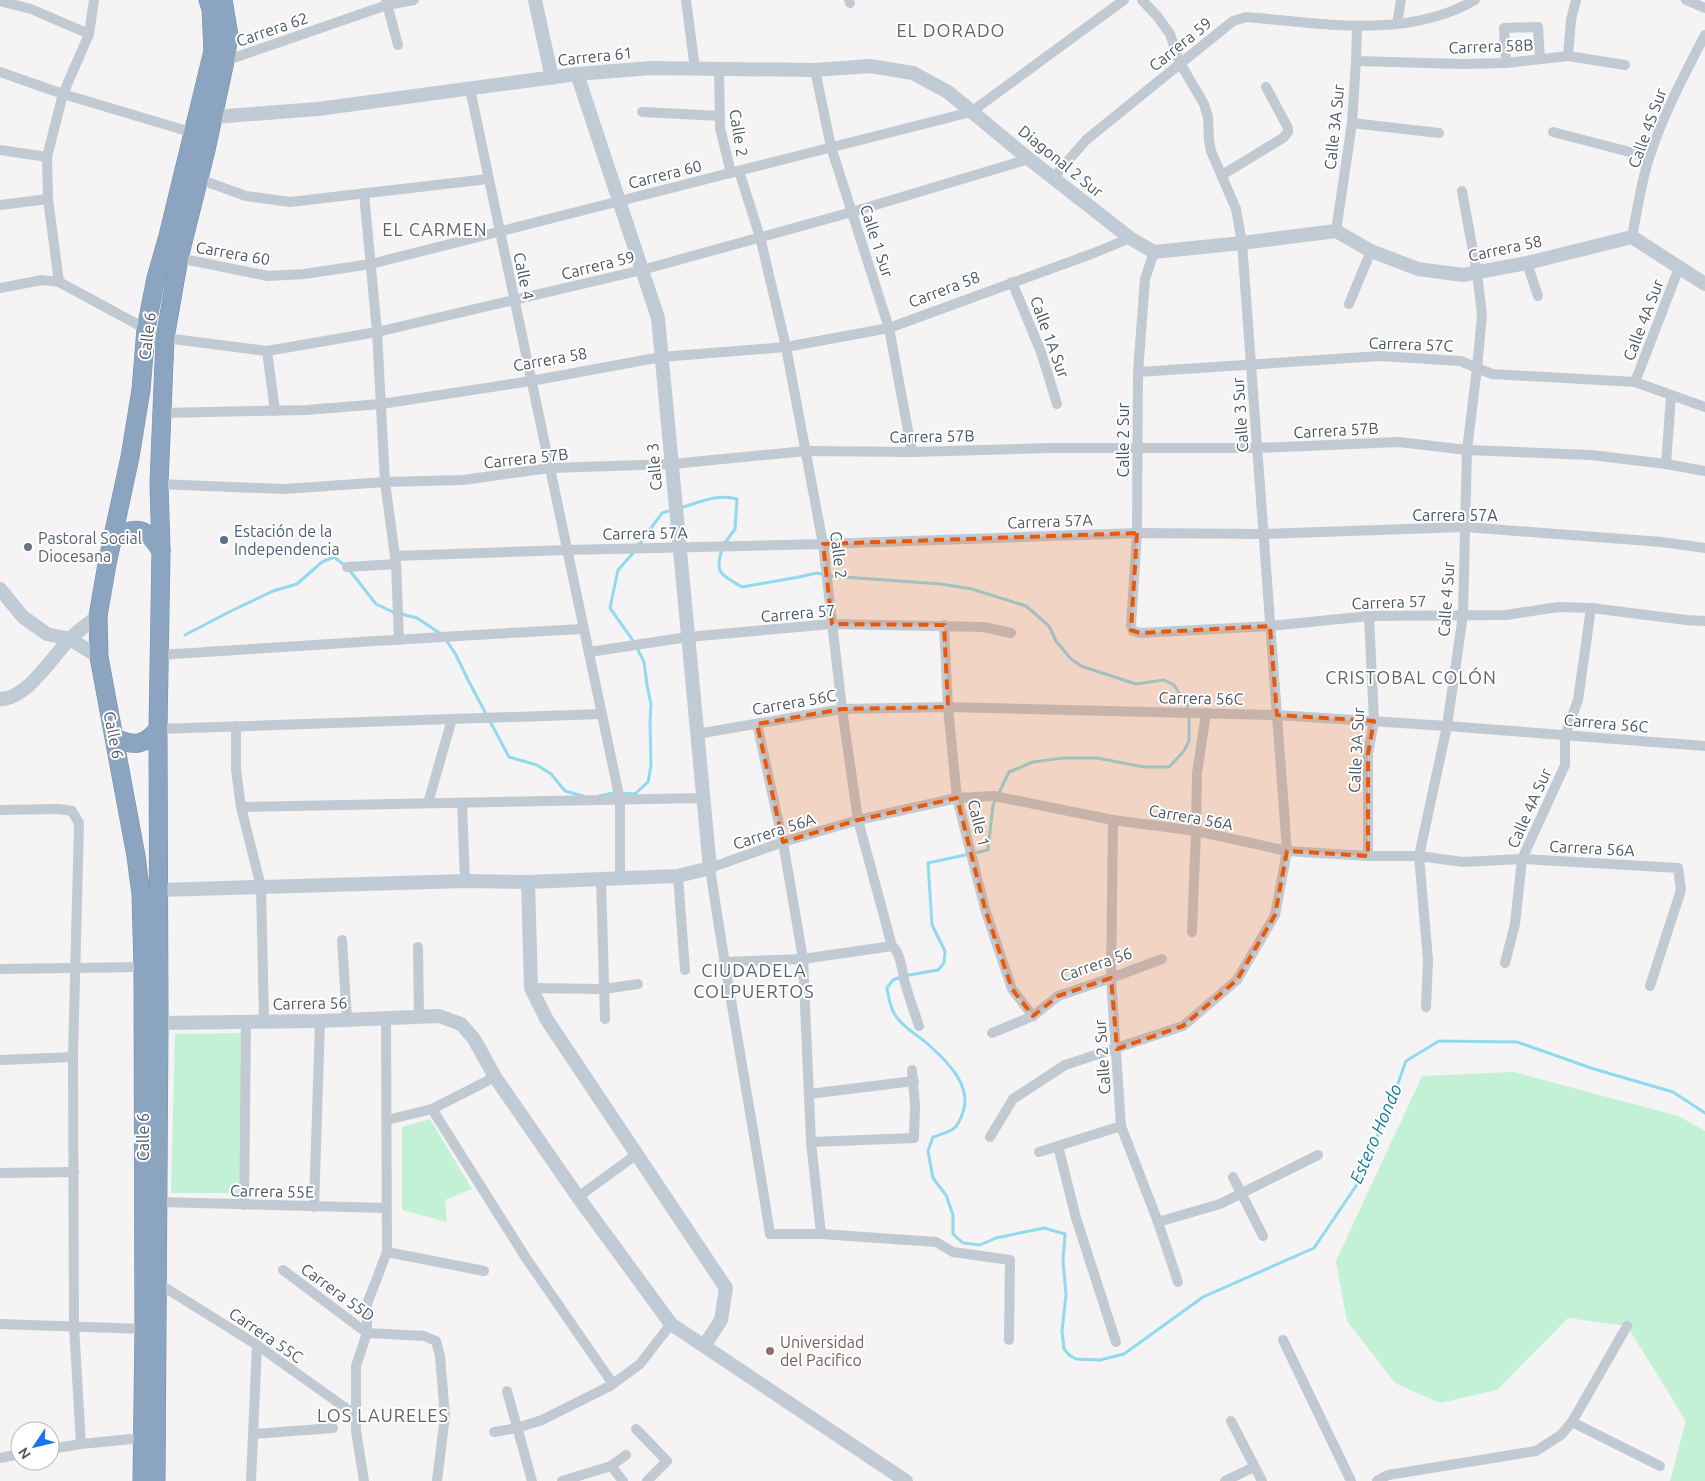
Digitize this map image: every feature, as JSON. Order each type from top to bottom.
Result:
[{"type":"highway","name":"Calle 6","points":[[142,1481],[144,1329],[141,894],[136,856],[99,657],[98,616],[130,457],[141,390],[146,328],[156,278],[194,133],[213,51],[211,9],[208,0]]},
{"type":"highway","name":"Calle 6","points":[[156,1481],[159,1023],[158,728],[161,551],[159,484],[165,338],[179,258],[199,180],[225,60],[229,35],[223,0]]},
{"type":"highway","points":[[112,541],[124,531],[139,530],[153,537],[161,551]]},
{"type":"highway","points":[[115,738],[126,744],[139,743],[150,738],[158,728]]},
{"type":"main road","points":[[535,0],[552,78]]},
{"type":"main road","name":"Carrera 61","points":[[213,118],[318,109],[577,74],[651,68],[815,70],[870,66],[914,73],[948,92],[971,112]]},
{"type":"main road","name":"Calle 3","points":[[577,74],[658,318],[710,868]]},
{"type":"main road","name":"Diagonal 2 Sur","points":[[971,112],[1130,238]]},
{"type":"main road","points":[[1130,238],[1154,252],[1336,231]]},
{"type":"main road","name":"Carrera 58","points":[[1336,231],[1371,251],[1418,269],[1463,275],[1527,263],[1632,237]]},
{"type":"main road","points":[[1632,237],[1705,284]]},
{"type":"main road","points":[[0,589],[23,617],[47,634],[70,639],[99,657]]},
{"type":"main road","points":[[0,699],[19,692],[37,678],[70,639],[98,616]]},
{"type":"main road","points":[[158,890],[465,881],[601,880],[678,876],[710,868]]},
{"type":"main road","points":[[528,882],[531,988],[547,1020],[726,1288],[721,1320],[704,1346]]},
{"type":"main road","name":"Carrera 56","points":[[159,1023],[320,1021],[439,1016],[460,1024],[474,1039],[495,1077]]},
{"type":"main road","points":[[495,1077],[578,1197],[671,1324],[906,1481]]},
{"type":"street","points":[[59,282],[48,199],[47,157],[63,94],[90,34],[94,0]]},
{"type":"street","name":"Carrera 62","points":[[225,60],[387,2],[414,0]]},
{"type":"street","points":[[686,0],[695,69]]},
{"type":"street","name":"Carrera 60","points":[[179,258],[268,276],[304,274],[371,264],[971,112],[1124,0]]},
{"type":"street","name":"Calle 3 Sur","points":[[990,1137],[1013,1099],[1065,1065],[1183,1026],[1237,980],[1275,915],[1287,851],[1242,243],[1236,209],[1211,151],[1208,117],[1204,104],[1180,63],[1170,34],[1142,0]]},
{"type":"street","points":[[1397,24],[1401,0]]},
{"type":"street","name":"Carrera 59","points":[[1053,178],[1086,140],[1233,21],[1246,17],[1357,26],[1397,24],[1462,8],[1475,0]]},
{"type":"street","points":[[1568,56],[1571,20],[1576,0]]},
{"type":"street","points":[[1686,0],[1705,8]]},
{"type":"street","points":[[0,1],[31,9],[90,34]]},
{"type":"street","points":[[387,2],[398,45]]},
{"type":"street","name":"Calle 3A Sur","points":[[1336,231],[1352,124],[1357,26]]},
{"type":"street","points":[[1506,63],[1504,28],[1538,27],[1540,60]]},
{"type":"street","name":"Calle 4S Sur","points":[[1632,237],[1649,157],[1673,97],[1705,35]]},
{"type":"street","name":"Carrera 58B","points":[[1356,61],[1462,64],[1506,63],[1568,56],[1626,65]]},
{"type":"street","name":"Calle 2","points":[[719,69],[720,128],[760,237],[786,347],[806,450],[823,544],[842,709],[858,820],[892,946],[901,966],[919,1026]]},
{"type":"street","name":"Calle 1 Sur","points":[[815,70],[831,147],[889,328],[912,452]]},
{"type":"street","points":[[0,72],[63,94],[194,133]]},
{"type":"street","points":[[1222,175],[1283,138],[1288,132],[1288,128],[1266,87]]},
{"type":"street","name":"Calle 4","points":[[470,89],[620,800],[620,878]]},
{"type":"street","points":[[642,112],[720,116]]},
{"type":"street","points":[[1352,124],[1440,133]]},
{"type":"street","points":[[1553,132],[1649,157]]},
{"type":"street","points":[[0,150],[47,157]]},
{"type":"street","name":"Carrera 59","points":[[165,338],[268,352],[376,332],[642,270],[852,212],[1029,159]]},
{"type":"street","points":[[199,180],[246,196],[290,202],[488,179]]},
{"type":"street","name":"Calle 4 Sur","points":[[1426,1007],[1428,960],[1419,856],[1447,726],[1463,615],[1467,450],[1482,315],[1477,273],[1462,191]]},
{"type":"street","points":[[364,193],[371,264],[386,482],[395,560],[399,640]]},
{"type":"street","points":[[0,206],[48,199]]},
{"type":"street","name":"Carrera 58","points":[[162,413],[306,410],[381,404],[531,381],[662,357],[786,347],[889,328],[1130,238]]},
{"type":"street","points":[[1349,304],[1371,251]]},
{"type":"street","name":"Calle 2 Sur","points":[[1133,631],[1131,625],[1137,534],[1138,372],[1146,279],[1154,252]]},
{"type":"street","points":[[1527,263],[1538,296]]},
{"type":"street","name":"Calle 4A Sur","points":[[1635,382],[1679,268]]},
{"type":"street","points":[[0,288],[42,280],[59,282],[146,328]]},
{"type":"street","name":"Calle 1A Sur","points":[[1012,282],[1041,352],[1057,404]]},
{"type":"street","points":[[268,352],[275,411]]},
{"type":"street","name":"Carrera 57C","points":[[1138,372],[1380,356],[1460,361],[1492,374],[1635,382],[1705,407]]},
{"type":"street","points":[[1666,464],[1671,396]]},
{"type":"street","name":"Carrera 57B","points":[[159,484],[284,489],[386,482],[463,480],[550,468],[672,464],[806,450],[912,452],[1050,448],[1257,448],[1398,442],[1467,450],[1591,455],[1666,464],[1705,471]]},
{"type":"street","name":"Carrera 57A","points":[[347,567],[395,560],[567,550],[1137,534],[1263,534],[1465,527],[1662,542],[1705,548]]},
{"type":"street","name":"Carrera 57","points":[[1133,631],[1140,633],[1270,626],[1369,616],[1506,615],[1558,607],[1591,608],[1705,621]]},
{"type":"street","name":"Calle 4A Sur","points":[[1504,963],[1515,924],[1522,859],[1565,765],[1565,735],[1578,700],[1591,608]]},
{"type":"street","name":"Calle 3A Sur","points":[[1368,856],[1368,754],[1374,721],[1369,616]]},
{"type":"street","name":"Carrera 57","points":[[589,652],[688,638],[832,624],[984,627],[1011,633]]},
{"type":"street","name":"Calle 1","points":[[944,625],[948,707],[957,798],[986,909],[1012,989],[1033,1016]]},
{"type":"street","points":[[160,655],[452,635],[584,629]]},
{"type":"street","name":"Carrera 56C","points":[[697,734],[842,709],[948,707],[1276,714],[1705,746]]},
{"type":"street","points":[[1192,932],[1197,773],[1206,713]]},
{"type":"street","points":[[158,728],[602,714]]},
{"type":"street","points":[[428,804],[452,719]]},
{"type":"street","points":[[757,724],[783,842],[803,959],[811,1142],[821,1234]]},
{"type":"street","points":[[236,726],[236,770],[241,807],[261,887],[264,1021]]},
{"type":"street","name":"Carrera 56A","points":[[710,868],[783,842],[858,820],[957,798],[994,796],[1113,820],[1196,831],[1287,851],[1368,856],[1419,856],[1462,862],[1522,859],[1678,868],[1681,890],[1650,986]]},
{"type":"street","points":[[241,807],[703,798]]},
{"type":"street","points":[[462,803],[465,881]]},
{"type":"street","points":[[0,810],[59,809],[72,812],[79,823],[73,1057],[74,1326],[81,1444]]},
{"type":"street","name":"Calle 2 Sur","points":[[1113,820],[1111,978],[1121,1126],[1158,1222],[1178,1282]]},
{"type":"street","points":[[710,868],[770,1234],[821,1234],[936,1242],[953,1252],[1010,1260],[1009,1340]]},
{"type":"street","points":[[678,876],[685,970]]},
{"type":"street","points":[[601,880],[605,1019]]},
{"type":"street","points":[[342,940],[347,1020]]},
{"type":"street","points":[[724,962],[803,959],[892,946]]},
{"type":"street","points":[[418,947],[419,1017]]},
{"type":"street","name":"Carrera 56","points":[[992,1033],[1033,1016],[1058,996],[1162,959]]},
{"type":"street","points":[[0,969],[143,967]]},
{"type":"street","points":[[531,988],[604,989],[638,984]]},
{"type":"street","points":[[364,1481],[356,1431],[356,1366],[367,1333],[367,1304],[388,1252],[386,1208],[386,1019]]},
{"type":"street","points":[[244,1206],[246,1021]]},
{"type":"street","points":[[314,1207],[320,1021]]},
{"type":"street","points":[[0,1060],[73,1057]]},
{"type":"street","points":[[811,1142],[914,1138],[915,1105],[912,1070]]},
{"type":"street","points":[[387,1120],[432,1109],[495,1077]]},
{"type":"street","points":[[809,1094],[914,1081]]},
{"type":"street","points":[[432,1109],[526,1258],[613,1384]]},
{"type":"street","points":[[1038,1152],[1121,1126]]},
{"type":"street","points":[[1058,1146],[1076,1218],[1116,1342]]},
{"type":"street","points":[[578,1197],[637,1154]]},
{"type":"street","points":[[1158,1222],[1220,1204],[1318,1155]]},
{"type":"street","points":[[0,1173],[74,1172]]},
{"type":"street","points":[[1233,1177],[1263,1236]]},
{"type":"street","name":"Carrera 55E","points":[[158,1202],[244,1206],[386,1208]]},
{"type":"street","points":[[388,1252],[484,1271]]},
{"type":"street","name":"Carrera 55D","points":[[283,1270],[367,1333],[424,1336],[436,1341],[440,1356],[445,1416],[438,1481]]},
{"type":"street","name":"Carrera 55C","points":[[156,1282],[257,1345],[357,1416]]},
{"type":"street","points":[[0,1324],[144,1329]]},
{"type":"street","points":[[494,1432],[517,1428],[542,1420],[613,1384],[640,1364],[671,1324]]},
{"type":"street","points":[[1377,1481],[1388,1475],[1536,1452],[1561,1434],[1572,1422],[1627,1326]]},
{"type":"street","points":[[1283,1340],[1351,1481]]},
{"type":"street","points":[[251,1481],[257,1345]]},
{"type":"street","points":[[507,1391],[532,1481]]},
{"type":"street","points":[[1232,1421],[1262,1481]]},
{"type":"street","points":[[1572,1422],[1660,1466]]},
{"type":"street","points":[[253,1434],[333,1428]]},
{"type":"street","points":[[636,1429],[667,1461],[647,1481]]},
{"type":"street","points":[[60,1447],[142,1438]]},
{"type":"street","points":[[562,1481],[611,1466],[626,1455]]},
{"type":"street","points":[[611,1466],[623,1481]]},
{"type":"street","points":[[1225,1481],[1254,1467]]},
{"type":"highlighted area","points":[[1137,533],[1131,630],[1140,633],[1270,626],[1277,715],[1374,721],[1368,754],[1368,856],[1287,851],[1275,915],[1237,980],[1183,1026],[1117,1049],[1111,978],[1058,996],[1033,1016],[1012,989],[985,909],[957,798],[858,820],[783,842],[757,724],[842,709],[948,707],[944,625],[832,624],[823,544]]},
{"type":"green space","points":[[241,1033],[239,1193],[171,1193],[175,1034]]},
{"type":"green space","points":[[1514,1072],[1678,1116],[1705,1131],[1705,1481],[1670,1481],[1686,1421],[1627,1326],[1568,1318],[1497,1390],[1440,1403],[1395,1383],[1347,1321],[1336,1261],[1422,1076]]},
{"type":"green space","points":[[430,1119],[472,1189],[445,1200],[447,1222],[402,1210],[402,1127]]},
{"type":"waterway","points":[[680,508],[715,498],[730,497],[737,499],[735,529],[724,544]]},
{"type":"waterway","points":[[638,546],[662,513],[672,510]]},
{"type":"waterway","name":"Estero Hondo","points":[[722,549],[719,564],[722,573],[729,580],[742,587],[817,573],[830,576],[941,584],[972,589],[1026,606],[1049,626],[1056,641],[1071,659],[1081,666],[1136,684],[1164,680],[1174,685],[1187,705],[1189,741],[1184,751],[1169,767],[1144,767],[1097,758],[1063,758],[1033,762],[1009,772],[993,805],[988,850],[928,863],[932,925],[945,951],[944,963],[938,970],[903,976],[893,980],[887,988],[896,1017],[945,1060],[962,1085],[965,1103],[956,1127],[933,1137],[928,1151],[933,1178],[946,1195],[953,1215],[953,1234],[963,1243],[980,1245],[996,1238],[1044,1228],[1065,1234],[1063,1261],[1066,1295],[1062,1331],[1064,1349],[1069,1355],[1076,1359],[1100,1360],[1124,1354],[1203,1297],[1314,1248],[1358,1183],[1406,1061],[1439,1041],[1517,1042],[1594,1069],[1673,1092],[1705,1113]]},
{"type":"waterway","points":[[634,642],[610,608],[618,570],[635,551]]},
{"type":"waterway","points":[[185,635],[273,591],[297,584],[322,562],[334,557],[347,567],[376,604],[393,612],[417,618],[441,634]]},
{"type":"waterway","points":[[445,638],[456,655],[509,757],[537,765],[551,774],[565,791],[583,796]]},
{"type":"waterway","points":[[599,796],[614,793],[635,794],[648,782],[651,765],[651,704],[644,662],[637,648]]},
{"type":"place","name":"Estación de la Independencia","points":[[224,540]]},
{"type":"place","name":"Pastoral Social Diocesana","points":[[28,547]]},
{"type":"place","name":"Universidad del Pacifico","points":[[770,1351]]},
{"type":"district","name":"EL DORADO","points":[[951,31]]},
{"type":"district","name":"EL CARMEN","points":[[435,230]]},
{"type":"district","name":"CRISTOBAL COLÓN","points":[[1411,678]]},
{"type":"district","name":"CIUDADELA COLPUERTOS","points":[[754,981]]},
{"type":"district","name":"LOS LAURELES","points":[[383,1416]]}]
